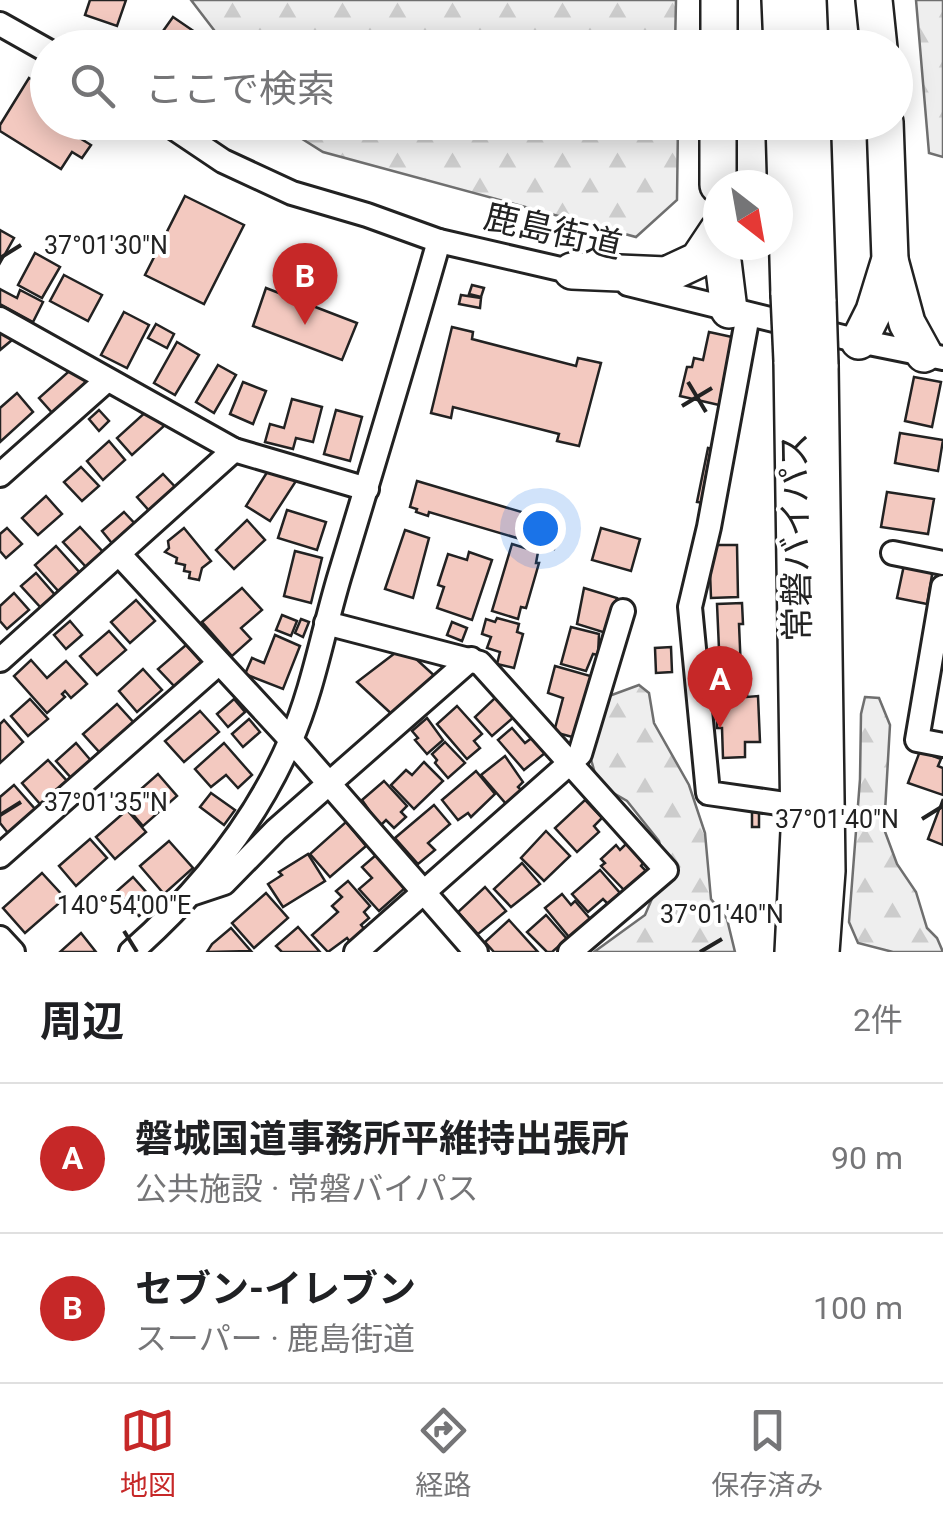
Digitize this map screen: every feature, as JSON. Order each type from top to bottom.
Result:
[{"type":"highway","points":[[719,0],[719,30]]},
{"type":"highway","points":[[780,0],[781,30]]},
{"type":"highway","points":[[808,0],[809,30]]},
{"type":"highway","points":[[874,0],[877,30]]},
{"type":"highway","points":[[718,140],[718,170]]},
{"type":"highway","name":"常磐バイパス","points":[[786,140],[804,298]]},
{"type":"highway","name":"常磐バイパス","points":[[811,140],[804,298],[827,870],[821,952]]},
{"type":"highway","points":[[886,140],[890,259],[908,323],[934,356]]},
{"type":"highway","points":[[572,272],[666,276],[698,260],[703,252]]},
{"type":"highway","points":[[859,341],[874,310],[890,259]]},
{"type":"highway","points":[[725,260],[739,312]]},
{"type":"highway","name":"常磐バイパス","points":[[793,952],[806,363]]},
{"type":"street","points":[[0,24],[30,41]]},
{"type":"street","name":"鹿島街道","points":[[193,140],[223,160],[292,194],[439,241],[934,356]]},
{"type":"street","points":[[131,952],[194,894],[262,798],[291,740],[439,241]]},
{"type":"street","points":[[739,312],[736,381],[690,607],[708,793],[799,806]]},
{"type":"street","points":[[0,319],[234,450],[366,489]]},
{"type":"street","points":[[0,475],[107,380]]},
{"type":"street","points":[[0,660],[234,450]]},
{"type":"street","points":[[892,553],[943,563]]},
{"type":"street","points":[[119,554],[291,740],[476,952]]},
{"type":"street","points":[[943,588],[917,740],[943,745]]},
{"type":"street","points":[[356,952],[580,754],[622,611]]},
{"type":"street","points":[[326,624],[470,659],[490,672],[666,870],[570,952]]},
{"type":"street","points":[[194,894],[224,883],[276,830],[470,659]]},
{"type":"street","points":[[0,856],[219,663]]},
{"type":"street","points":[[0,938],[13,952]]},
{"type":"green space","points":[[191,0],[676,0],[675,30],[214,30]]},
{"type":"green space","points":[[916,0],[943,0],[943,157],[929,153]]},
{"type":"green space","points":[[304,140],[678,140],[677,200],[636,237],[323,152]]},
{"type":"green space","points":[[639,685],[649,693],[654,723],[689,785],[705,833],[711,899],[727,919],[735,952],[594,952],[645,915],[666,866],[659,841],[627,801],[598,784],[588,749],[609,696]]},
{"type":"green space","points":[[865,697],[879,698],[890,725],[884,829],[897,864],[916,892],[927,928],[943,952],[893,952],[858,943],[849,922]]},
{"type":"building","points":[[90,0],[126,0],[117,26],[85,15]]},
{"type":"building","points":[[173,17],[192,30],[164,30]]},
{"type":"building","points":[[29,78],[30,140],[83,140],[91,145],[82,158],[72,152],[61,169],[0,131]]},
{"type":"building","points":[[185,196],[244,225],[204,304],[145,275]]},
{"type":"building","points":[[0,230],[14,238],[0,263]]},
{"type":"building","points":[[35,253],[60,267],[42,298],[18,285]]},
{"type":"building","points":[[64,275],[102,295],[88,321],[50,301]]},
{"type":"building","points":[[472,285],[484,288],[481,297],[469,294]]},
{"type":"building","points":[[266,288],[357,323],[342,360],[253,326]]},
{"type":"building","points":[[0,289],[17,298],[20,290],[43,302],[33,322],[0,304]]},
{"type":"building","points":[[461,295],[481,298],[480,308],[459,304]]},
{"type":"building","points":[[124,312],[149,325],[127,368],[101,355]]},
{"type":"building","points":[[156,324],[174,334],[167,348],[148,338]]},
{"type":"building","points":[[0,326],[12,340],[0,350]]},
{"type":"building","points":[[452,327],[473,332],[472,339],[576,366],[578,358],[601,363],[579,446],[557,441],[559,434],[453,407],[451,418],[431,413]]},
{"type":"building","points":[[709,332],[732,337],[719,405],[680,396],[687,367],[692,367],[694,358],[703,360]]},
{"type":"building","points":[[177,342],[199,355],[175,395],[154,383]]},
{"type":"building","points":[[76,365],[92,383],[55,416],[39,398]]},
{"type":"building","points":[[218,365],[236,375],[214,413],[196,402]]},
{"type":"building","points":[[914,377],[941,382],[932,427],[905,421]]},
{"type":"building","points":[[243,382],[266,391],[253,424],[230,414]]},
{"type":"building","points":[[17,393],[33,412],[0,442],[0,408]]},
{"type":"building","points":[[292,399],[322,407],[313,442],[296,438],[293,449],[265,442],[270,424],[284,428]]},
{"type":"building","points":[[149,409],[164,426],[132,455],[117,438]]},
{"type":"building","points":[[99,410],[109,421],[99,431],[89,419]]},
{"type":"building","points":[[336,410],[362,417],[350,461],[324,454]]},
{"type":"building","points":[[900,433],[943,440],[938,471],[895,463]]},
{"type":"building","points":[[109,441],[125,460],[103,480],[87,461]]},
{"type":"building","points":[[708,448],[715,449],[704,503],[697,502]]},
{"type":"building","points":[[271,466],[296,481],[270,521],[246,506]]},
{"type":"building","points":[[81,467],[99,486],[82,501],[64,482]]},
{"type":"building","points":[[163,474],[179,491],[152,514],[137,497]]},
{"type":"building","points":[[417,481],[562,524],[554,549],[429,512],[428,516],[416,512],[410,507]]},
{"type":"building","points":[[887,492],[934,499],[928,534],[881,527]]},
{"type":"building","points":[[46,496],[62,514],[38,535],[22,518]]},
{"type":"building","points":[[287,510],[326,522],[317,550],[278,538]]},
{"type":"building","points":[[124,512],[138,527],[115,547],[102,531]]},
{"type":"building","points":[[247,520],[265,540],[234,569],[216,550]]},
{"type":"building","points":[[80,527],[104,553],[87,568],[63,542]]},
{"type":"building","points":[[7,528],[22,544],[6,558],[0,551],[0,534]]},
{"type":"building","points":[[184,528],[211,561],[202,568],[199,580],[189,578],[185,565],[176,563],[177,558],[165,552],[168,541]]},
{"type":"building","points":[[601,528],[640,539],[631,571],[592,560]]},
{"type":"building","points":[[405,530],[429,538],[413,598],[385,589]]},
{"type":"building","points":[[512,544],[538,552],[539,563],[526,608],[521,607],[518,619],[492,611]]},
{"type":"building","points":[[709,545],[737,545],[738,597],[711,598]]},
{"type":"building","points":[[56,546],[81,574],[60,593],[35,565]]},
{"type":"building","points":[[295,551],[322,558],[311,603],[284,596]]},
{"type":"building","points":[[469,552],[492,560],[472,620],[437,608],[444,587],[438,585],[448,554],[467,560]]},
{"type":"building","points":[[904,565],[929,569],[932,575],[927,604],[897,598]]},
{"type":"building","points":[[36,573],[56,596],[42,609],[21,586]]},
{"type":"building","points":[[242,588],[262,610],[241,628],[251,639],[232,656],[202,622]]},
{"type":"building","points":[[584,588],[617,598],[606,633],[577,624]]},
{"type":"building","points":[[14,593],[29,610],[7,629],[0,621],[0,606]]},
{"type":"building","points":[[136,600],[155,621],[130,643],[111,622]]},
{"type":"building","points":[[742,603],[741,671],[720,672],[717,604]]},
{"type":"building","points":[[282,615],[297,621],[291,636],[276,630]]},
{"type":"building","points":[[497,618],[519,624],[517,632],[523,634],[514,668],[497,664],[500,652],[487,648],[491,637],[482,634],[486,619],[495,622]]},
{"type":"building","points":[[301,619],[309,622],[303,637],[295,633]]},
{"type":"building","points":[[70,621],[82,635],[66,649],[54,635]]},
{"type":"building","points":[[452,622],[467,628],[462,641],[447,635]]},
{"type":"building","points":[[571,627],[599,634],[598,655],[593,654],[586,671],[561,664]]},
{"type":"building","points":[[109,631],[126,650],[97,675],[80,656]]},
{"type":"building","points":[[275,635],[300,646],[283,689],[245,674],[252,658],[264,663]]},
{"type":"building","points":[[186,645],[203,664],[176,688],[158,669]]},
{"type":"building","points":[[403,647],[438,679],[396,718],[357,682]]},
{"type":"building","points":[[671,647],[672,672],[656,673],[655,648]]},
{"type":"building","points":[[31,660],[47,678],[66,661],[87,684],[71,698],[65,691],[65,697],[47,713],[14,676]]},
{"type":"building","points":[[555,666],[594,677],[576,738],[554,732],[563,698],[548,693]]},
{"type":"building","points":[[143,669],[162,690],[137,712],[119,691]]},
{"type":"building","points":[[741,682],[741,689],[747,688],[747,697],[758,696],[760,742],[745,742],[745,757],[723,758],[722,728],[717,728],[717,713],[722,713],[721,683]]},
{"type":"building","points":[[496,697],[514,717],[492,736],[475,717]]},
{"type":"building","points":[[30,699],[48,719],[28,736],[11,716]]},
{"type":"building","points":[[234,699],[245,712],[228,727],[217,714]]},
{"type":"building","points":[[117,704],[135,724],[101,754],[83,734]]},
{"type":"building","points":[[457,706],[482,734],[474,741],[480,748],[467,759],[437,724]]},
{"type":"building","points":[[200,711],[219,732],[184,762],[165,741]]},
{"type":"building","points":[[427,718],[443,740],[427,754],[412,731]]},
{"type":"building","points":[[249,719],[260,732],[243,747],[232,734]]},
{"type":"building","points":[[4,720],[23,742],[0,763],[0,724]]},
{"type":"building","points":[[512,728],[525,743],[533,737],[545,753],[524,770],[498,740]]},
{"type":"building","points":[[445,742],[465,763],[448,778],[432,754]]},
{"type":"building","points":[[76,743],[93,763],[73,780],[56,761]]},
{"type":"building","points":[[224,743],[252,775],[238,788],[226,775],[211,787],[195,769]]},
{"type":"building","points":[[920,751],[941,759],[938,766],[943,768],[943,795],[908,783]]},
{"type":"building","points":[[505,756],[523,782],[518,787],[523,792],[507,805],[481,775]]},
{"type":"building","points":[[48,760],[67,781],[40,804],[22,783]]},
{"type":"building","points":[[424,762],[443,781],[414,809],[391,785],[406,770],[412,775]]},
{"type":"building","points":[[476,771],[495,794],[471,817],[468,813],[458,820],[442,800]]},
{"type":"building","points":[[158,774],[177,796],[143,826],[124,804]]},
{"type":"building","points":[[384,781],[407,806],[401,812],[406,817],[394,828],[386,820],[380,826],[362,800]]},
{"type":"building","points":[[14,785],[35,809],[8,833],[0,823],[0,797]]},
{"type":"building","points":[[211,793],[235,810],[224,825],[200,807]]},
{"type":"building","points":[[943,799],[943,845],[928,839]]},
{"type":"building","points":[[585,800],[602,818],[594,826],[599,832],[577,852],[555,828]]},
{"type":"building","points":[[434,805],[450,824],[428,843],[435,850],[418,864],[395,838]]},
{"type":"building","points":[[127,810],[146,832],[115,859],[96,837]]},
{"type":"building","points":[[752,812],[759,812],[759,827],[752,827]]},
{"type":"building","points":[[346,822],[366,846],[330,877],[310,854]]},
{"type":"building","points":[[546,831],[570,856],[544,881],[521,858]]},
{"type":"building","points":[[90,839],[107,858],[76,886],[59,866]]},
{"type":"building","points":[[169,841],[193,868],[164,894],[140,866]]},
{"type":"building","points":[[627,843],[644,862],[641,866],[647,872],[625,891],[601,866],[605,863],[601,859],[616,845],[620,850]]},
{"type":"building","points":[[308,854],[325,881],[283,907],[268,884]]},
{"type":"building","points":[[376,855],[405,888],[379,911],[359,889],[372,878],[362,867]]},
{"type":"building","points":[[522,863],[540,884],[511,907],[494,889]]},
{"type":"building","points":[[600,870],[620,893],[608,904],[603,899],[588,912],[572,894]]},
{"type":"building","points":[[42,873],[65,898],[25,933],[3,908]]},
{"type":"building","points":[[133,877],[155,902],[139,916],[117,891]]},
{"type":"building","points":[[348,881],[370,906],[364,912],[369,918],[361,925],[366,931],[351,943],[347,938],[328,952],[312,935],[338,912],[332,906],[342,897],[336,891]]},
{"type":"building","points":[[485,887],[506,911],[478,934],[458,912]]},
{"type":"building","points":[[266,893],[288,918],[254,948],[232,923]]},
{"type":"building","points":[[562,894],[571,905],[575,901],[592,921],[569,937],[545,908]]},
{"type":"building","points":[[546,915],[567,939],[552,952],[547,952],[527,932]]},
{"type":"building","points":[[509,920],[538,952],[494,952],[485,942]]},
{"type":"building","points":[[298,927],[320,952],[282,952],[276,946]]},
{"type":"building","points":[[231,928],[251,951],[207,952],[212,944]]},
{"type":"building","points":[[81,933],[96,952],[60,952]]},
{"type":"place","name":"セブン-イレブン","points":[[305,325]]},
{"type":"place","name":"磐城国道事務所平維持出張所","points":[[720,728]]}]
